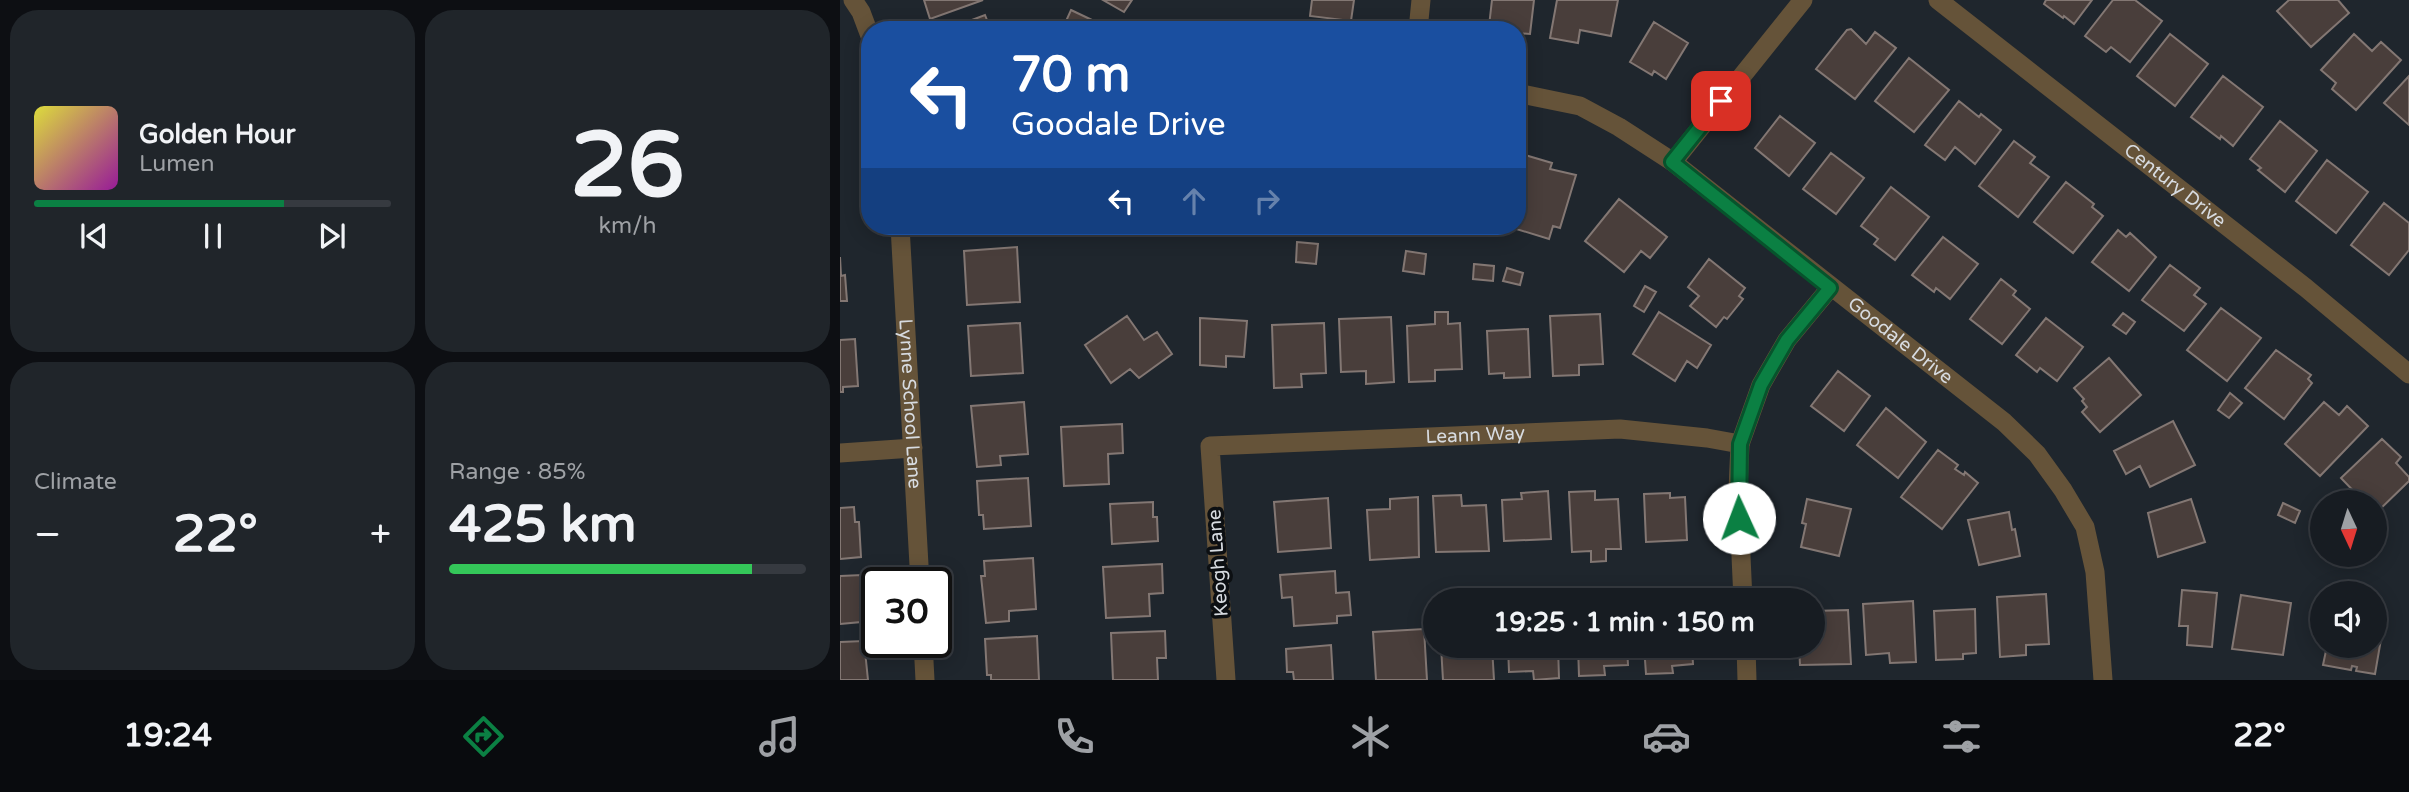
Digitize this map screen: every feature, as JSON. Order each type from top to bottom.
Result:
[{"type":"street","points":[[853,0],[864,21]]},
{"type":"street","points":[[1419,21],[1421,0]]},
{"type":"street","points":[[1672,162],[1803,0]]},
{"type":"street","name":"Century Drive","points":[[1938,0],[2295,280],[2409,374]]},
{"type":"street","name":"Goodale Drive","points":[[1526,95],[1580,106],[1619,127],[1672,162],[2004,422],[2037,454],[2085,527],[2095,572],[2103,680]]},
{"type":"street","name":"Lynne School Lane","points":[[901,235],[919,567]]},
{"type":"street","points":[[1742,588],[1738,490],[1740,444],[1761,385],[1787,340],[1830,288]]},
{"type":"street","name":"Leann Way","points":[[1210,446],[1620,429],[1740,444]]},
{"type":"street","name":"Keogh Lane","points":[[1210,446],[1226,680]]},
{"type":"street","points":[[840,453],[913,449]]},
{"type":"street","points":[[924,658],[925,680]]},
{"type":"street","points":[[1746,658],[1747,680]]},
{"type":"building","points":[[924,0],[983,0],[930,19]]},
{"type":"building","points":[[1103,0],[1132,0],[1124,12]]},
{"type":"building","points":[[1312,0],[1354,0],[1351,21],[1310,16]]},
{"type":"building","points":[[1492,0],[1534,0],[1530,34],[1526,34],[1526,21],[1490,21]]},
{"type":"building","points":[[1557,0],[1618,0],[1611,36],[1580,30],[1578,43],[1550,38]]},
{"type":"building","points":[[2046,0],[2092,0],[2074,24],[2044,4]]},
{"type":"building","points":[[2113,0],[2135,0],[2162,21],[2130,62],[2111,47],[2106,52],[2085,36]]},
{"type":"building","points":[[2289,0],[2338,0],[2349,13],[2311,47],[2277,11]]},
{"type":"building","points":[[1071,10],[1094,21],[1066,21]]},
{"type":"building","points":[[985,15],[987,21],[969,21]]},
{"type":"building","points":[[1654,22],[1688,43],[1666,79],[1654,71],[1652,75],[1630,62]]},
{"type":"building","points":[[1851,29],[1866,44],[1875,32],[1896,48],[1855,99],[1816,69],[1847,30]]},
{"type":"building","points":[[2170,34],[2208,64],[2175,106],[2137,76]]},
{"type":"building","points":[[2354,34],[2372,51],[2381,42],[2401,60],[2356,110],[2332,89],[2336,83],[2321,70]]},
{"type":"building","points":[[1909,58],[1949,90],[1914,132],[1875,101]]},
{"type":"building","points":[[2223,76],[2263,107],[2233,146],[2191,117]]},
{"type":"building","points":[[2409,76],[2409,125],[2384,103]]},
{"type":"building","points":[[1959,101],[2001,130],[1975,164],[1955,147],[1945,160],[1925,145]]},
{"type":"building","points":[[1780,116],[1815,143],[1789,176],[1755,148]]},
{"type":"building","points":[[2280,121],[2317,151],[2285,192],[2258,170],[2261,168],[2250,159]]},
{"type":"building","points":[[2014,141],[2035,157],[2030,163],[2049,177],[2018,217],[1979,186]]},
{"type":"building","points":[[1831,153],[1864,178],[1836,214],[1803,189]]},
{"type":"building","points":[[1526,155],[1552,163],[1550,169],[1576,175],[1560,228],[1553,226],[1549,239],[1526,232]]},
{"type":"building","points":[[2327,160],[2368,192],[2336,233],[2296,201]]},
{"type":"building","points":[[2066,182],[2094,204],[2092,207],[2103,216],[2073,253],[2034,222]]},
{"type":"building","points":[[1891,187],[1929,217],[1895,260],[1874,244],[1878,239],[1861,226]]},
{"type":"building","points":[[1619,199],[1667,237],[1650,258],[1641,251],[1624,272],[1585,241]]},
{"type":"building","points":[[2384,203],[2409,223],[2409,250],[2389,275],[2351,245]]},
{"type":"building","points":[[2118,230],[2126,237],[2130,233],[2156,257],[2129,291],[2092,262]]},
{"type":"building","points":[[1943,237],[1978,264],[1950,299],[1936,288],[1934,292],[1912,275]]},
{"type":"building","points":[[1297,242],[1318,244],[1316,264],[1296,262]]},
{"type":"building","points":[[1017,247],[1020,302],[967,305],[964,251]]},
{"type":"building","points":[[1406,251],[1426,254],[1424,274],[1403,271]]},
{"type":"building","points":[[840,257],[841,276],[845,275],[847,301],[840,301]]},
{"type":"building","points":[[1709,259],[1745,288],[1739,296],[1743,299],[1727,319],[1724,317],[1716,327],[1690,306],[1699,296],[1688,287]]},
{"type":"building","points":[[1474,264],[1494,266],[1493,281],[1473,279]]},
{"type":"building","points":[[2170,265],[2200,288],[2194,295],[2206,304],[2184,331],[2142,300]]},
{"type":"building","points":[[1507,268],[1523,273],[1520,285],[1503,281]]},
{"type":"building","points":[[2001,279],[2016,291],[2013,295],[2030,309],[2002,344],[1970,319]]},
{"type":"building","points":[[1645,286],[1656,292],[1644,312],[1634,306]]},
{"type":"building","points":[[2221,308],[2261,338],[2227,381],[2187,350]]},
{"type":"building","points":[[1435,312],[1448,312],[1448,324],[1460,323],[1462,369],[1435,370],[1435,381],[1409,382],[1407,326],[1435,324]]},
{"type":"building","points":[[1659,312],[1711,345],[1697,368],[1687,361],[1675,381],[1633,354]]},
{"type":"building","points":[[2123,313],[2135,322],[2126,334],[2113,325]]},
{"type":"building","points":[[1600,314],[1603,364],[1579,365],[1579,375],[1553,376],[1550,316]]},
{"type":"building","points":[[1127,316],[1144,340],[1157,332],[1172,354],[1139,378],[1130,369],[1111,383],[1085,345]]},
{"type":"building","points":[[1391,317],[1394,382],[1366,384],[1366,371],[1341,372],[1339,319]]},
{"type":"building","points":[[1200,318],[1247,321],[1244,357],[1226,356],[1226,367],[1200,365]]},
{"type":"building","points":[[2046,318],[2083,347],[2057,381],[2040,368],[2037,372],[2016,355]]},
{"type":"building","points":[[1020,323],[1023,373],[971,376],[968,326]]},
{"type":"building","points":[[1324,323],[1326,373],[1301,374],[1302,387],[1274,388],[1272,325]]},
{"type":"building","points":[[1528,329],[1530,377],[1504,378],[1504,373],[1489,374],[1487,331]]},
{"type":"building","points":[[855,339],[858,386],[843,387],[843,392],[840,392],[840,340]]},
{"type":"building","points":[[2276,350],[2311,375],[2308,379],[2312,383],[2284,419],[2245,388]]},
{"type":"building","points":[[2109,358],[2141,395],[2100,432],[2082,412],[2087,407],[2074,388]]},
{"type":"building","points":[[1838,371],[1870,396],[1844,431],[1811,406]]},
{"type":"building","points":[[2230,393],[2242,403],[2229,418],[2218,410]]},
{"type":"building","points":[[1024,402],[1028,454],[1000,456],[1001,465],[977,467],[971,406]]},
{"type":"building","points":[[2324,402],[2339,415],[2347,406],[2368,426],[2320,476],[2285,444]]},
{"type":"building","points":[[1886,408],[1926,442],[1898,478],[1857,445]]},
{"type":"building","points":[[2173,421],[2195,465],[2150,487],[2140,466],[2126,474],[2114,451]]},
{"type":"building","points":[[1122,424],[1123,453],[1108,454],[1109,484],[1064,486],[1061,427]]},
{"type":"building","points":[[2382,439],[2401,457],[2396,463],[2409,477],[2409,481],[2387,502],[2387,490],[2352,490],[2341,478]]},
{"type":"building","points":[[1938,450],[1958,465],[1955,469],[1964,475],[1965,472],[1978,483],[1942,529],[1901,497]]},
{"type":"building","points":[[1028,478],[1031,526],[984,529],[983,515],[979,515],[977,481]]},
{"type":"building","points":[[1548,491],[1551,539],[1504,541],[1502,500],[1522,499],[1521,493]]},
{"type":"building","points":[[1595,491],[1595,500],[1618,499],[1621,549],[1606,549],[1606,561],[1591,562],[1591,551],[1572,552],[1569,492]]},
{"type":"building","points":[[1670,493],[1670,498],[1685,497],[1687,540],[1646,542],[1644,494]]},
{"type":"building","points":[[1461,495],[1462,506],[1486,505],[1489,551],[1436,552],[1433,496]]},
{"type":"building","points":[[1418,497],[1419,557],[1370,560],[1367,510],[1390,509],[1390,499]]},
{"type":"building","points":[[1328,498],[1331,548],[1278,552],[1274,502]]},
{"type":"building","points":[[1807,499],[1851,509],[1839,556],[1801,547],[1806,524],[1802,523]]},
{"type":"building","points":[[2191,499],[2205,542],[2158,557],[2148,513]]},
{"type":"building","points":[[1153,502],[1158,541],[1112,544],[1110,504]]},
{"type":"building","points":[[2283,503],[2300,511],[2295,523],[2278,515]]},
{"type":"building","points":[[854,507],[855,522],[859,522],[861,557],[840,559],[840,508]]},
{"type":"building","points":[[2009,512],[2020,556],[1979,565],[1968,520]]},
{"type":"building","points":[[1033,558],[1036,609],[1009,611],[1009,621],[986,623],[981,576],[985,576],[984,561]]},
{"type":"building","points":[[1162,564],[1163,593],[1149,594],[1150,616],[1106,618],[1103,567]]},
{"type":"building","points":[[1335,571],[1336,593],[1349,592],[1351,615],[1337,616],[1337,623],[1294,626],[1292,597],[1282,598],[1280,575]]},
{"type":"building","points":[[861,575],[861,622],[840,624],[840,576]]},
{"type":"building","points":[[2182,590],[2217,593],[2212,647],[2187,645],[2188,626],[2179,626]]},
{"type":"building","points":[[2046,594],[2049,644],[2026,645],[2026,655],[2000,657],[1997,597]]},
{"type":"building","points":[[2241,595],[2291,603],[2283,655],[2232,649]]},
{"type":"building","points":[[1913,601],[1916,662],[1890,663],[1889,653],[1866,655],[1863,604]]},
{"type":"building","points":[[1975,609],[1976,653],[1963,654],[1963,659],[1936,660],[1934,611]]},
{"type":"building","points":[[1848,610],[1851,664],[1800,665],[1800,658],[1825,658],[1825,611]]},
{"type":"building","points":[[1423,629],[1423,658],[1426,658],[1427,680],[1376,680],[1373,632]]},
{"type":"building","points":[[1165,631],[1166,658],[1157,658],[1158,680],[1113,680],[1111,633]]},
{"type":"building","points":[[1037,636],[1039,680],[991,680],[991,675],[987,675],[985,639]]},
{"type":"building","points":[[861,641],[861,658],[866,658],[868,680],[840,680],[840,642]]},
{"type":"building","points":[[1331,645],[1333,680],[1294,680],[1293,672],[1287,672],[1286,649]]},
{"type":"building","points":[[1442,658],[1493,658],[1494,680],[1443,680]]},
{"type":"building","points":[[1508,658],[1558,658],[1559,678],[1534,680],[1533,671],[1509,672]]},
{"type":"building","points":[[1578,658],[1628,658],[1628,665],[1604,666],[1605,675],[1579,676]]},
{"type":"building","points":[[1645,658],[1693,658],[1693,664],[1672,666],[1673,673],[1646,674]]},
{"type":"building","points":[[2324,658],[2378,658],[2375,674],[2356,671],[2357,667],[2352,666],[2351,670],[2323,665]]},
{"type":"route","points":[[1721,101],[1672,162],[1830,288],[1787,340],[1761,385],[1740,444],[1739,518]]}]
